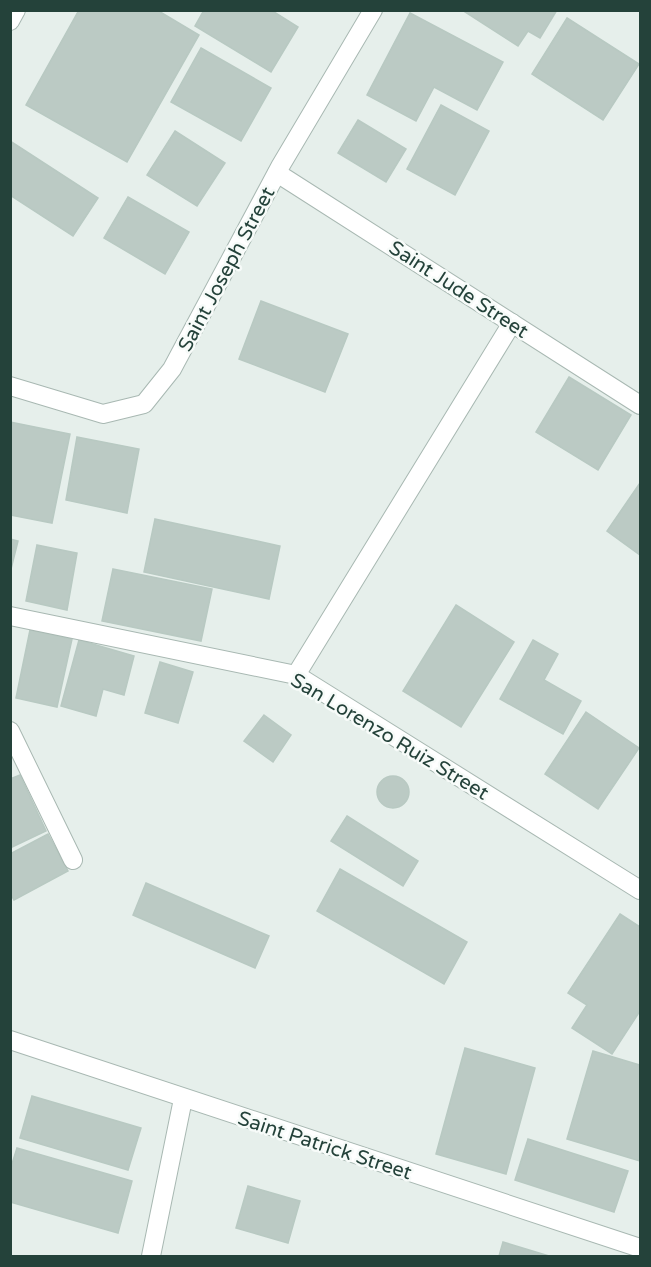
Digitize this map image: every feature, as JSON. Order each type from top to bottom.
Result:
[{"type":"street","points":[[10,21],[16,10]]},
{"type":"street","name":"Saint Joseph Street","points":[[10,386],[103,414],[144,404],[172,369],[277,173],[374,10]]},
{"type":"street","name":"Saint Jude Street","points":[[277,173],[640,405]]},
{"type":"street","points":[[296,675],[512,323]]},
{"type":"street","name":"San Lorenzo Ruiz Street","points":[[10,616],[296,675],[640,890]]},
{"type":"street","points":[[10,731],[73,860]]},
{"type":"street","name":"Saint Patrick Street","points":[[10,1040],[640,1248]]},
{"type":"street","points":[[151,1257],[183,1099]]},
{"type":"building","points":[[79,10],[157,10],[199,35],[127,162],[26,105]]},
{"type":"building","points":[[204,10],[271,10],[298,27],[271,72],[195,26]]},
{"type":"building","points":[[462,10],[557,10],[540,38],[528,31],[518,46]]},
{"type":"building","points":[[410,13],[503,62],[477,110],[434,87],[416,121],[367,95]]},
{"type":"building","points":[[567,18],[639,64],[603,120],[532,74]]},
{"type":"building","points":[[201,48],[271,88],[241,141],[171,102]]},
{"type":"building","points":[[441,105],[489,131],[455,195],[407,169]]},
{"type":"building","points":[[358,120],[406,149],[386,182],[338,153]]},
{"type":"building","points":[[175,131],[225,163],[197,206],[147,175]]},
{"type":"building","points":[[10,141],[98,198],[73,236],[10,195]]},
{"type":"building","points":[[128,197],[189,232],[165,274],[104,238]]},
{"type":"building","points":[[261,301],[348,334],[325,392],[239,359]]},
{"type":"building","points":[[569,377],[631,415],[598,470],[536,432]]},
{"type":"building","points":[[10,422],[70,434],[52,523],[10,515]]},
{"type":"building","points":[[77,437],[139,449],[127,513],[66,500]]},
{"type":"building","points":[[640,483],[640,555],[607,531]]},
{"type":"building","points":[[155,519],[280,546],[269,599],[144,572]]},
{"type":"building","points":[[10,539],[18,541],[10,573]]},
{"type":"building","points":[[37,545],[77,553],[67,610],[26,601]]},
{"type":"building","points":[[113,569],[212,589],[201,641],[102,621]]},
{"type":"building","points":[[456,605],[514,642],[461,727],[403,691]]},
{"type":"building","points":[[30,630],[72,639],[57,707],[16,698]]},
{"type":"building","points":[[79,640],[134,656],[124,695],[103,689],[96,716],[61,706]]},
{"type":"building","points":[[533,640],[558,654],[544,680],[581,701],[563,734],[500,699]]},
{"type":"building","points":[[160,662],[193,672],[178,723],[145,713]]},
{"type":"building","points":[[586,712],[639,748],[598,809],[545,774]]},
{"type":"building","points":[[264,715],[291,735],[273,762],[244,741]]},
{"type":"building","points":[[20,775],[46,831],[10,848],[10,779]]},
{"type":"building","points":[[393,776],[405,780],[409,792],[405,804],[393,808],[381,804],[377,792],[381,780]]},
{"type":"building","points":[[347,816],[418,861],[403,886],[331,841]]},
{"type":"building","points":[[48,834],[68,871],[14,900],[10,893],[10,854]]},
{"type":"building","points":[[340,869],[467,942],[444,984],[317,911]]},
{"type":"building","points":[[146,883],[269,936],[255,968],[133,915]]},
{"type":"building","points":[[620,914],[640,927],[640,1011],[612,1054],[572,1028],[587,1005],[568,993]]},
{"type":"building","points":[[465,1048],[535,1068],[506,1174],[436,1154]]},
{"type":"building","points":[[593,1051],[640,1065],[640,1161],[567,1139]]},
{"type":"building","points":[[32,1096],[141,1128],[128,1170],[20,1138]]},
{"type":"building","points":[[528,1139],[628,1171],[614,1212],[515,1180]]},
{"type":"building","points":[[17,1148],[132,1181],[118,1233],[10,1202],[10,1170]]},
{"type":"building","points":[[248,1186],[300,1201],[288,1243],[236,1228]]},
{"type":"building","points":[[503,1242],[549,1256],[499,1256]]}]
